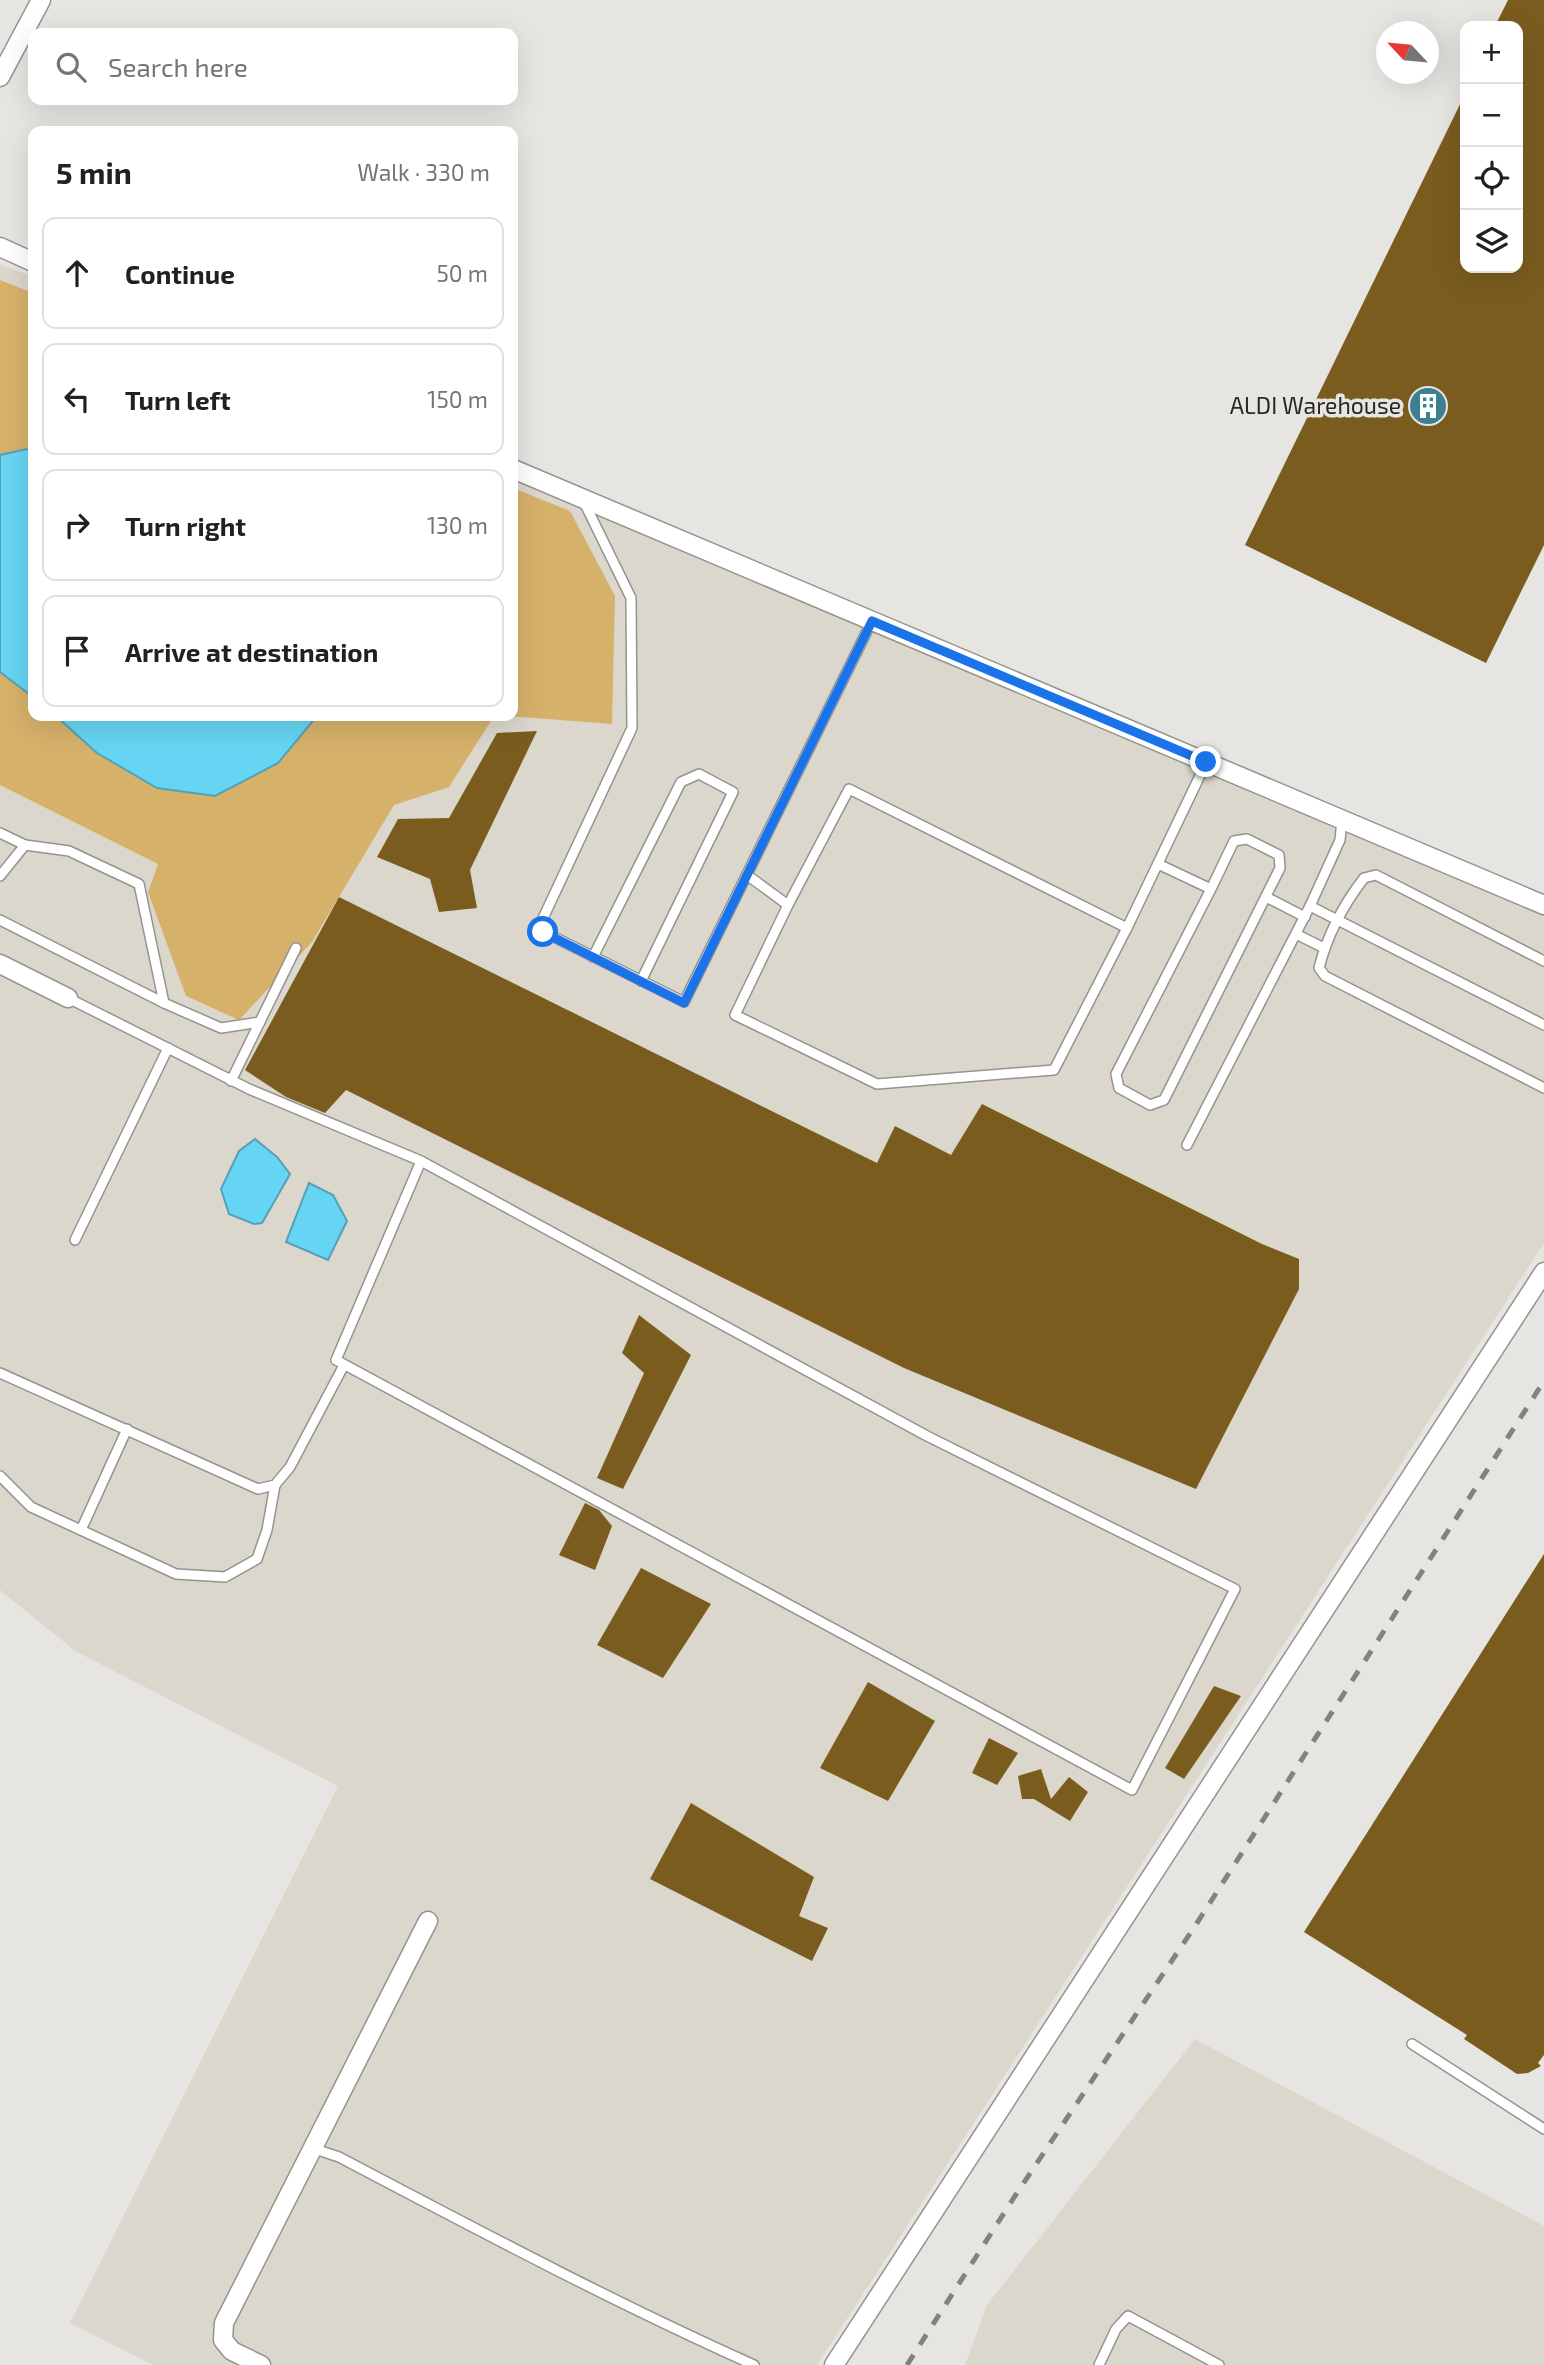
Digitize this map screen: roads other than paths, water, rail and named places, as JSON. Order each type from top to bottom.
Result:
[{"type":"street","points":[[0,77],[41,0]]},
{"type":"street","points":[[0,247],[28,259]]},
{"type":"street","points":[[518,470],[1544,905]]},
{"type":"street","points":[[0,964],[68,998]]},
{"type":"street","points":[[834,2365],[1544,1272]]},
{"type":"street","points":[[261,2365],[232,2351],[223,2340],[222,2330],[428,1921]]},
{"type":"lane","points":[[582,498],[631,598],[632,728],[538,929],[684,1003],[872,621]]},
{"type":"lane","points":[[1127,928],[849,789],[788,905],[735,1015],[877,1084],[1054,1070],[1127,928],[1206,762]]},
{"type":"lane","points":[[593,957],[681,782],[699,774],[733,792],[641,981]]},
{"type":"lane","points":[[1187,1145],[1305,917],[1340,840],[1342,820]]},
{"type":"lane","points":[[0,833],[25,845],[69,850],[139,884],[164,1003]]},
{"type":"lane","points":[[1247,839],[1279,855],[1280,868],[1164,1100],[1150,1105],[1119,1088],[1116,1074],[1211,889],[1234,841],[1247,839]]},
{"type":"lane","points":[[0,876],[25,845]]},
{"type":"lane","points":[[1158,864],[1211,889]]},
{"type":"lane","points":[[747,875],[788,905]]},
{"type":"lane","points":[[1544,961],[1377,875],[1364,878],[1324,948],[1319,968],[1325,976],[1544,1088]]},
{"type":"lane","points":[[1266,897],[1305,917]]},
{"type":"lane","points":[[1310,906],[1544,1025]]},
{"type":"lane","points":[[0,920],[164,1003],[221,1027],[260,1022]]},
{"type":"lane","points":[[1296,934],[1324,948]]},
{"type":"lane","points":[[231,1080],[296,948]]},
{"type":"lane","points":[[68,998],[231,1080],[421,1161],[927,1436],[1235,1589],[1132,1790],[336,1360],[421,1161]]},
{"type":"lane","points":[[75,1240],[168,1048]]},
{"type":"lane","points":[[0,1476],[31,1507],[176,1574],[225,1577],[257,1559],[267,1531],[275,1485],[290,1467],[344,1365]]},
{"type":"lane","points":[[0,1373],[258,1489],[275,1485]]},
{"type":"lane","points":[[81,1530],[127,1429]]},
{"type":"lane","points":[[1412,2044],[1544,2129]]},
{"type":"lane","points":[[309,2153],[315,2149],[339,2157],[514,2249],[754,2365]]},
{"type":"lane","points":[[1099,2365],[1116,2329],[1128,2316],[1219,2365]]},
{"type":"water","points":[[28,449],[28,693],[0,672],[0,455]]},
{"type":"water","points":[[62,721],[313,721],[278,763],[215,796],[157,788],[97,753]]},
{"type":"water","points":[[255,1139],[277,1157],[290,1174],[262,1223],[254,1224],[229,1214],[221,1189],[239,1151]]},
{"type":"water","points":[[309,1183],[333,1195],[347,1221],[328,1260],[286,1242]]},
{"type":"railway","points":[[907,2365],[1013,2199],[1197,1923],[1544,1381]]},
{"type":"place","name":"ALDI Warehouse","points":[[1428,406]]}]
